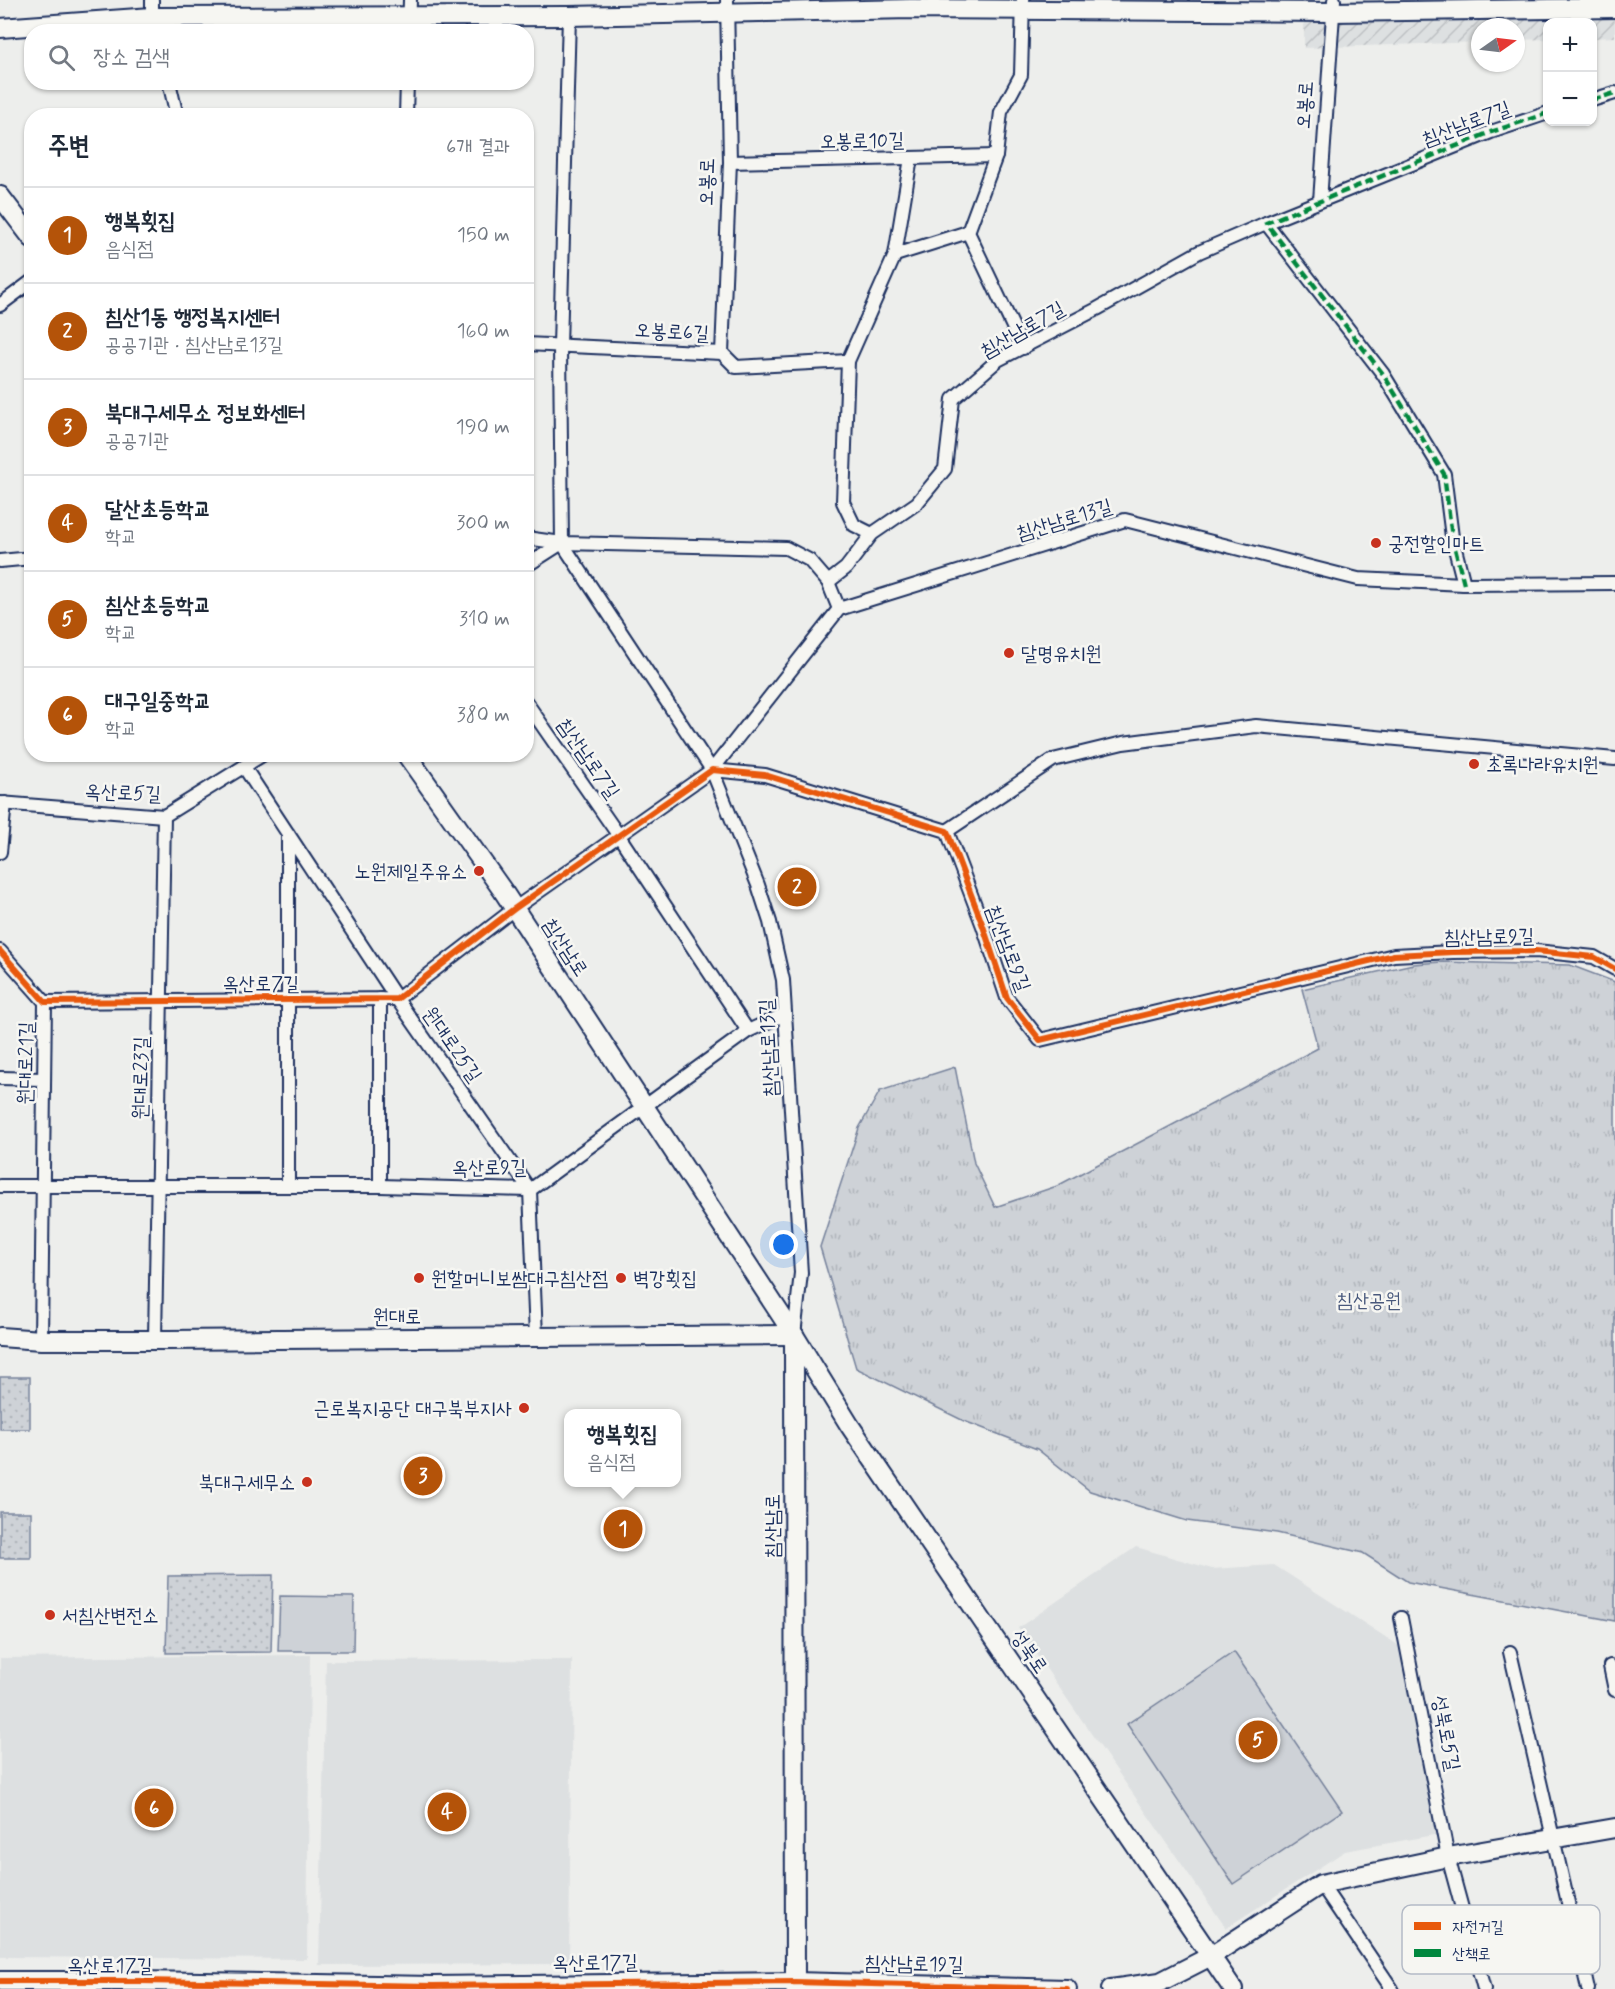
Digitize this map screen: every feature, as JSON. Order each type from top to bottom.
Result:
[{"type":"main road","points":[[51,24],[153,16],[409,16],[570,8],[727,6],[911,9],[1023,5],[1615,8]]},
{"type":"main road","points":[[0,28],[24,26]]},
{"type":"main road","points":[[0,196],[24,228]]},
{"type":"main road","name":"침산남로","points":[[412,762],[514,909],[794,1335],[795,1986]]},
{"type":"main road","name":"원대로","points":[[0,1337],[41,1340],[155,1340],[794,1335]]},
{"type":"main road","name":"성북로","points":[[794,1335],[850,1426],[1233,1989]]},
{"type":"main road","points":[[1111,1989],[1160,1982],[1211,1956],[1321,1884],[1448,1857],[1615,1827]]},
{"type":"main road","name":"옥산로17길","points":[[0,1981],[139,1985],[795,1986]]},
{"type":"main road","name":"침산남로19길","points":[[795,1986],[1067,1989]]},
{"type":"street","points":[[1023,5],[1021,75],[1001,112],[996,156],[968,232],[1023,348]]},
{"type":"street","name":"오봉로","points":[[722,353],[730,162],[727,6]]},
{"type":"street","name":"오봉로","points":[[1320,201],[1334,6]]},
{"type":"street","points":[[562,543],[560,346],[570,8]]},
{"type":"street","points":[[171,90],[175,108]]},
{"type":"street","points":[[406,108],[407,90]]},
{"type":"street","points":[[1597,99],[1615,93]]},
{"type":"street","name":"침산남로7길","points":[[828,582],[846,568],[872,534],[917,503],[945,469],[953,399],[998,360],[1097,309],[1199,252],[1491,132],[1543,115]]},
{"type":"street","name":"오봉로10길","points":[[730,162],[996,156]]},
{"type":"street","points":[[872,534],[854,525],[843,502],[848,361],[895,255],[911,158]]},
{"type":"street","points":[[1266,223],[1383,374],[1444,474],[1452,537],[1464,584]]},
{"type":"street","points":[[895,255],[968,232]]},
{"type":"street","points":[[0,305],[24,287]]},
{"type":"street","name":"오봉로6길","points":[[534,344],[722,353],[736,367],[848,361]]},
{"type":"street","name":"침산남로13길","points":[[839,609],[1125,520],[1358,579],[1464,584],[1615,584]]},
{"type":"street","points":[[398,999],[514,909],[712,771],[839,609],[828,582],[809,560],[786,548],[562,543],[534,539]]},
{"type":"street","points":[[534,561],[562,543]]},
{"type":"street","name":"침산남로13길","points":[[562,543],[712,771],[758,885],[770,922],[783,980],[801,1273],[794,1335]]},
{"type":"street","points":[[0,561],[24,559]]},
{"type":"street","name":"침산남로7길","points":[[534,714],[619,836]]},
{"type":"street","points":[[712,771],[765,775],[947,831],[1053,760],[1122,743],[1256,726],[1615,759]]},
{"type":"street","name":"옥산로5길","points":[[3,803],[164,816],[252,762]]},
{"type":"street","name":"원대로25길","points":[[244,767],[398,999],[530,1190]]},
{"type":"street","points":[[0,852],[3,803]]},
{"type":"street","name":"원대로23길","points":[[155,1340],[164,816]]},
{"type":"street","name":"침산남로9길","points":[[947,831],[983,926],[1006,998],[1040,1040],[1394,956],[1453,952],[1536,951],[1594,957],[1615,969]]},
{"type":"street","name":"옥산로7길","points":[[288,833],[288,1000]]},
{"type":"street","points":[[619,836],[748,1031]]},
{"type":"street","points":[[0,951],[45,1002]]},
{"type":"street","points":[[380,1186],[381,999]]},
{"type":"street","name":"옥산로7길","points":[[45,1002],[398,999]]},
{"type":"street","points":[[288,1000],[288,1185]]},
{"type":"street","name":"원대로21길","points":[[41,1340],[45,1002]]},
{"type":"street","points":[[644,1107],[748,1031],[785,1014]]},
{"type":"street","points":[[0,1078],[44,1079]]},
{"type":"street","name":"옥산로9길","points":[[0,1186],[288,1185],[530,1190],[644,1107]]},
{"type":"street","points":[[530,1190],[536,1337]]},
{"type":"street","name":"성북로5길","points":[[1401,1618],[1448,1857],[1461,1905]]},
{"type":"street","points":[[1510,1652],[1568,1905]]},
{"type":"street","points":[[1610,1666],[1615,1690]]},
{"type":"street","points":[[1321,1884],[1392,1989]]},
{"type":"street","name":"성북로5길","points":[[1480,1974],[1484,1989]]},
{"type":"street","points":[[1584,1974],[1588,1989]]},
{"type":"shaded area","points":[[1304,0],[1615,0],[1615,37],[1597,38],[1597,18],[1543,18],[1543,39],[1525,40],[1525,18],[1471,18],[1471,42],[1304,48]]},
{"type":"shaded area","points":[[1136,1547],[1212,1569],[1274,1565],[1401,1647],[1439,1834],[1345,1851],[1226,1928],[1018,1628]]},
{"type":"shaded area","points":[[310,1655],[307,1959],[0,1957],[0,1658]]},
{"type":"shaded area","points":[[572,1660],[569,1964],[319,1965],[326,1661]]},
{"type":"green space","name":"침산공원","points":[[1442,962],[1570,965],[1615,982],[1615,1621],[1408,1582],[1363,1553],[1277,1533],[1187,1521],[1090,1491],[1037,1449],[964,1421],[856,1368],[820,1247],[859,1128],[880,1091],[955,1067],[974,1163],[995,1207],[1057,1186],[1318,1048],[1302,989],[1413,964]]},
{"type":"green space","points":[[0,1377],[30,1377],[30,1429],[0,1429]]},
{"type":"green space","points":[[0,1512],[31,1512],[31,1558],[0,1558]]},
{"type":"green space","points":[[273,1575],[271,1652],[166,1653],[168,1576]]},
{"type":"green space","points":[[280,1596],[354,1597],[353,1651],[278,1651]]},
{"type":"green space","points":[[1234,1652],[1342,1811],[1233,1884],[1127,1724]]},
{"type":"marked path","points":[[1597,98],[1615,93]]},
{"type":"marked path","points":[[1464,584],[1452,537],[1444,474],[1383,374],[1266,223],[1491,132],[1543,115]]},
{"type":"cycle path","points":[[0,951],[45,1002],[397,999],[514,909],[712,770],[765,775],[947,831],[1007,998],[1040,1040],[1394,955],[1536,951],[1594,957],[1615,969]]},
{"type":"cycle path","points":[[0,1981],[433,1986],[795,1982],[1067,1989]]},
{"type":"place","name":"궁전할인마트","points":[[1376,543]]},
{"type":"place","name":"달명유치원","points":[[1009,653]]},
{"type":"place","name":"초록나라유치원","points":[[1474,764]]},
{"type":"place","name":"노원제일주유소","points":[[479,871]]},
{"type":"place","name":"침산1동 행정복지센터","points":[[797,887]]},
{"type":"place","name":"원할머니보쌈대구침산점","points":[[419,1278]]},
{"type":"place","name":"벽강횟집","points":[[621,1278]]},
{"type":"place","name":"근로복지공단 대구북부지사","points":[[524,1408]]},
{"type":"place","name":"북대구세무소 정보화센터","points":[[423,1476]]},
{"type":"place","name":"북대구세무소","points":[[307,1482]]},
{"type":"place","name":"행복횟집","points":[[623,1529]]},
{"type":"place","name":"서침산변전소","points":[[50,1615]]},
{"type":"place","name":"침산초등학교","points":[[1258,1740]]},
{"type":"place","name":"대구일중학교","points":[[154,1808]]},
{"type":"place","name":"달산초등학교","points":[[447,1812]]}]
